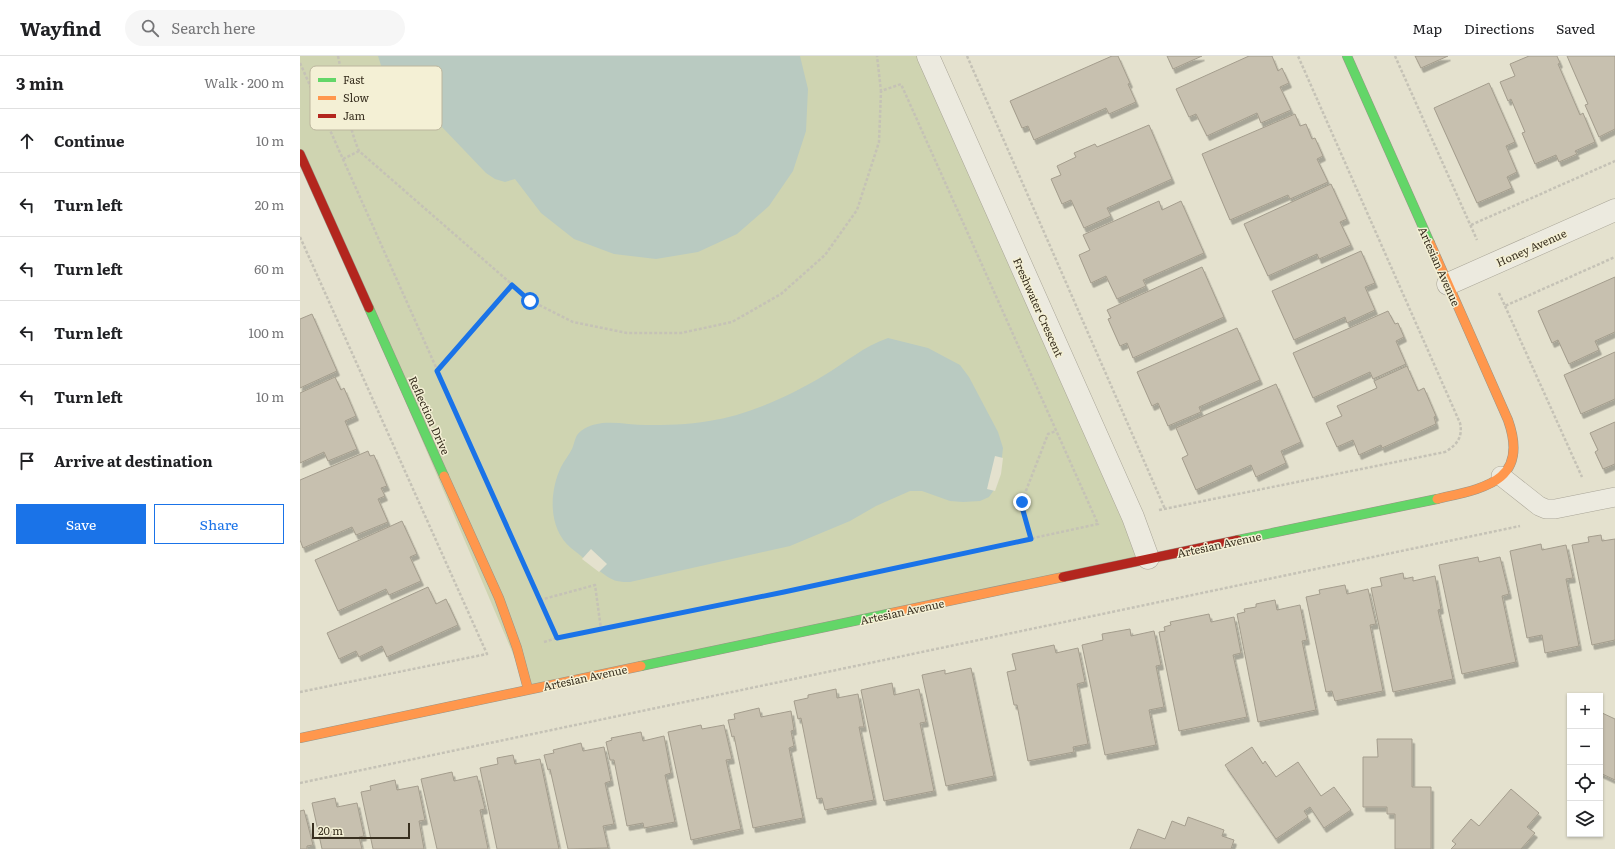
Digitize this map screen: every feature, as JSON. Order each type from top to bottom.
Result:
[{"type":"street","name":"Freshwater Crescent","points":[[928,56],[1133,517],[1148,558]]},
{"type":"street","name":"Artesian Avenue","points":[[300,738],[1148,558],[1470,492],[1489,485],[1501,476],[1514,456],[1515,445],[1512,432],[1347,56]]},
{"type":"street","name":"Reflection Drive","points":[[300,154],[499,598],[518,648],[528,689]]},
{"type":"street","name":"Honey Avenue","points":[[1448,284],[1615,210]]},
{"type":"lane","points":[[1501,476],[1535,504],[1546,509],[1555,509],[1615,497]]},
{"type":"path","points":[[338,56],[340,66]]},
{"type":"path","points":[[351,130],[359,151],[530,301],[573,322],[627,333],[681,333],[732,322],[782,294],[825,255],[857,210],[879,142],[881,92],[876,56]]},
{"type":"path","points":[[967,56],[1166,508],[1445,452],[1457,444],[1460,438],[1460,423],[1298,56]]},
{"type":"path","points":[[1394,56],[1478,242]]},
{"type":"path","points":[[300,63],[310,86]]},
{"type":"path","points":[[329,130],[557,638],[792,590],[1098,524],[901,84],[881,92]]},
{"type":"path","points":[[342,160],[359,151]]},
{"type":"path","points":[[1471,224],[1615,161]]},
{"type":"path","points":[[300,237],[487,654],[300,692]]},
{"type":"path","points":[[1505,306],[1615,257]]},
{"type":"path","points":[[437,371],[512,285]]},
{"type":"path","points":[[1499,292],[1584,482]]},
{"type":"path","points":[[1031,539],[1022,502],[1048,434],[1056,431]]},
{"type":"path","points":[[300,783],[1523,526]]},
{"type":"path","points":[[540,600],[595,585],[601,629]]},
{"type":"green space","points":[[300,56],[928,56],[1148,558],[528,689],[300,154]]},
{"type":"shaded area","points":[[378,56],[800,56],[808,89],[806,131],[793,171],[769,206],[737,234],[698,252],[656,259],[614,254],[574,239],[541,213],[515,179],[505,182],[495,179],[486,173],[442,127],[442,66],[381,66]]},
{"type":"shaded area","points":[[888,338],[928,348],[960,365],[969,377],[998,432],[1003,448],[1000,474],[996,487],[989,497],[980,501],[963,502],[950,501],[922,491],[910,491],[876,506],[850,521],[790,546],[630,582],[617,581],[607,576],[594,567],[563,540],[558,531],[553,510],[554,488],[561,467],[572,449],[576,437],[581,431],[596,424],[604,423],[646,425],[685,424],[709,421],[739,414],[768,404],[796,391],[823,376],[871,345]]},
{"type":"pier","points":[[995,456],[1003,458],[1001,474],[995,491],[987,489]]},
{"type":"pier","points":[[591,549],[607,564],[599,572],[582,559]]},
{"type":"building","points":[[1112,56],[1118,56],[1130,83],[1128,84],[1136,102],[1109,114],[1106,108],[1034,140],[1028,126],[1022,128],[1010,101]]},
{"type":"building","points":[[1167,56],[1202,56],[1173,69]]},
{"type":"building","points":[[1249,56],[1272,56],[1278,71],[1282,68],[1289,83],[1280,87],[1291,110],[1261,123],[1257,113],[1207,136],[1196,114],[1189,117],[1176,89]]},
{"type":"building","points":[[1415,56],[1448,56],[1421,68]]},
{"type":"building","points":[[1529,56],[1557,56],[1560,63],[1558,64],[1580,115],[1583,113],[1595,142],[1575,151],[1577,154],[1559,162],[1556,155],[1535,164],[1522,133],[1525,132],[1511,99],[1508,101],[1500,82],[1515,76],[1510,64]]},
{"type":"building","points":[[1567,56],[1615,56],[1615,129],[1599,137],[1585,105],[1588,104]]},
{"type":"building","points":[[1489,83],[1515,142],[1506,146],[1517,172],[1507,177],[1512,188],[1477,203],[1434,108]]},
{"type":"building","points":[[1295,114],[1300,126],[1306,124],[1312,139],[1315,138],[1323,156],[1317,159],[1328,182],[1290,199],[1288,195],[1230,220],[1202,154]]},
{"type":"building","points":[[1149,125],[1172,179],[1107,208],[1111,216],[1084,228],[1071,200],[1062,204],[1051,179],[1061,175],[1057,166],[1076,157],[1074,153],[1095,144],[1097,147]]},
{"type":"building","points":[[1331,184],[1347,219],[1340,222],[1351,245],[1319,259],[1317,254],[1268,276],[1244,224]]},
{"type":"building","points":[[1159,201],[1162,210],[1181,201],[1204,253],[1143,280],[1146,286],[1117,299],[1106,276],[1091,283],[1079,255],[1090,250],[1083,235]]},
{"type":"building","points":[[1361,251],[1375,283],[1365,287],[1375,310],[1347,323],[1345,317],[1294,340],[1272,291]]},
{"type":"building","points":[[1202,267],[1224,317],[1133,358],[1127,343],[1120,346],[1108,319],[1111,318],[1107,310]]},
{"type":"building","points":[[1615,277],[1615,332],[1595,341],[1599,350],[1569,364],[1558,340],[1552,343],[1538,311]]},
{"type":"building","points":[[1388,311],[1395,324],[1398,323],[1404,337],[1396,341],[1406,364],[1373,379],[1370,372],[1313,398],[1293,353]]},
{"type":"building","points":[[312,314],[337,371],[300,388],[300,319]]},
{"type":"building","points":[[1237,328],[1260,380],[1199,407],[1201,412],[1168,426],[1158,403],[1152,406],[1137,372]]},
{"type":"building","points":[[1615,352],[1615,399],[1581,414],[1564,375]]},
{"type":"building","points":[[1407,366],[1418,391],[1424,388],[1436,416],[1434,417],[1436,424],[1382,448],[1381,445],[1359,455],[1353,440],[1337,447],[1326,423],[1342,416],[1337,406],[1377,388],[1374,381]]},
{"type":"building","points":[[335,377],[341,390],[344,388],[356,416],[345,421],[357,449],[328,461],[324,452],[300,463],[300,393]]},
{"type":"building","points":[[1276,384],[1301,442],[1281,451],[1286,463],[1256,477],[1251,465],[1196,490],[1182,458],[1188,455],[1176,428]]},
{"type":"building","points":[[1615,422],[1615,464],[1603,469],[1595,452],[1598,450],[1590,433]]},
{"type":"building","points":[[368,451],[370,456],[374,455],[387,486],[381,488],[385,496],[378,499],[388,522],[356,535],[352,527],[303,548],[300,540],[300,480]]},
{"type":"building","points":[[402,521],[417,554],[410,557],[421,581],[389,595],[386,589],[338,611],[315,560]]},
{"type":"building","points":[[1601,535],[1602,541],[1615,539],[1615,640],[1592,645],[1572,545],[1589,542],[1588,537]]},
{"type":"building","points":[[1541,544],[1542,550],[1566,545],[1573,578],[1566,579],[1579,646],[1545,653],[1542,635],[1527,638],[1510,551]]},
{"type":"building","points":[[1478,557],[1479,562],[1500,557],[1509,594],[1502,596],[1516,662],[1462,674],[1439,565]]},
{"type":"building","points":[[1403,573],[1404,579],[1413,577],[1413,581],[1435,576],[1441,609],[1438,610],[1453,679],[1393,692],[1371,588],[1382,586],[1380,578]]},
{"type":"building","points":[[1345,585],[1347,594],[1368,589],[1376,624],[1370,625],[1383,691],[1335,701],[1332,691],[1326,692],[1306,597],[1320,594],[1319,590]]},
{"type":"building","points":[[428,587],[436,604],[446,599],[458,625],[387,657],[382,646],[359,657],[356,651],[339,659],[327,633]]},
{"type":"building","points":[[1275,600],[1277,610],[1300,605],[1307,640],[1302,641],[1316,710],[1258,722],[1237,614],[1245,612],[1244,609],[1256,607],[1256,604]]},
{"type":"building","points":[[1209,614],[1211,622],[1234,617],[1241,653],[1233,655],[1247,717],[1179,731],[1159,632],[1165,631],[1164,627],[1171,625],[1170,622]]},
{"type":"building","points":[[1130,629],[1131,636],[1154,631],[1161,665],[1156,666],[1164,707],[1149,710],[1156,745],[1105,755],[1082,645],[1103,640],[1102,634]]},
{"type":"building","points":[[1054,645],[1056,653],[1078,648],[1085,682],[1077,684],[1088,744],[1073,747],[1074,752],[1028,761],[1017,705],[1014,705],[1007,672],[1016,670],[1012,654]]},
{"type":"building","points":[[971,668],[994,776],[946,786],[922,675],[945,670],[945,674]]},
{"type":"building","points":[[892,683],[894,695],[919,689],[926,722],[920,723],[934,791],[884,801],[861,690]]},
{"type":"building","points":[[836,689],[837,698],[858,694],[864,727],[859,727],[874,800],[825,810],[822,798],[817,799],[801,718],[798,719],[794,701],[808,698],[808,695]]},
{"type":"building","points":[[759,708],[761,717],[791,711],[794,730],[791,731],[794,746],[789,748],[803,818],[753,828],[734,736],[732,737],[728,720],[735,719],[734,714]]},
{"type":"building","points":[[1603,713],[1615,719],[1615,780],[1603,774]]},
{"type":"building","points":[[701,725],[702,729],[724,725],[732,759],[726,760],[741,829],[691,840],[668,732]]},
{"type":"building","points":[[641,732],[643,741],[664,736],[671,773],[665,775],[675,822],[644,828],[643,823],[627,826],[614,760],[610,760],[606,742],[612,740],[611,738]]},
{"type":"building","points":[[1377,739],[1412,739],[1412,787],[1431,787],[1431,849],[1395,849],[1395,814],[1387,814],[1387,807],[1363,807],[1363,757],[1378,757]]},
{"type":"building","points":[[581,743],[583,751],[604,747],[611,781],[605,783],[614,824],[603,826],[608,848],[568,849],[550,769],[548,770],[544,755],[554,753],[553,750]]},
{"type":"building","points":[[1252,747],[1263,764],[1265,761],[1276,777],[1298,762],[1321,796],[1334,787],[1351,810],[1324,828],[1310,807],[1304,811],[1308,817],[1276,839],[1225,765]]},
{"type":"building","points":[[513,755],[515,764],[540,759],[559,849],[497,849],[480,768],[498,764],[497,758]]},
{"type":"building","points":[[452,772],[454,781],[477,776],[485,809],[480,810],[488,849],[437,849],[421,779]]},
{"type":"building","points":[[395,780],[397,790],[418,786],[425,820],[419,821],[424,849],[373,849],[361,792],[371,790],[370,786]]},
{"type":"building","points":[[1511,789],[1539,813],[1527,827],[1535,833],[1521,849],[1451,849],[1456,844],[1452,841],[1471,819],[1479,826]]},
{"type":"building","points":[[335,798],[337,807],[357,803],[364,836],[359,837],[362,849],[322,849],[312,803]]},
{"type":"building","points":[[304,810],[313,845],[307,846],[307,849],[300,849],[300,811]]},
{"type":"building","points":[[1188,817],[1224,830],[1222,836],[1234,840],[1231,849],[1130,849],[1138,829],[1165,839],[1172,821],[1185,826]]},
{"type":"traffic: fast","points":[[1347,56],[1430,243]]},
{"type":"traffic: fast","points":[[369,308],[444,476]]},
{"type":"traffic: fast","points":[[1238,540],[1437,499]]},
{"type":"traffic: fast","points":[[641,666],[892,613]]},
{"type":"traffic: slow","points":[[1430,243],[1508,420],[1513,441],[1513,457],[1508,469],[1498,479],[1486,486],[1471,491],[1437,499]]},
{"type":"traffic: slow","points":[[444,476],[499,598],[517,648],[528,689]]},
{"type":"traffic: slow","points":[[892,613],[1063,577]]},
{"type":"traffic: slow","points":[[300,738],[641,666]]},
{"type":"traffic: jam","points":[[300,154],[369,308]]},
{"type":"traffic: jam","points":[[1063,577],[1238,540]]},
{"type":"route","points":[[530,301],[512,285],[437,371],[557,638],[784,592],[1031,539],[1022,502]]}]
